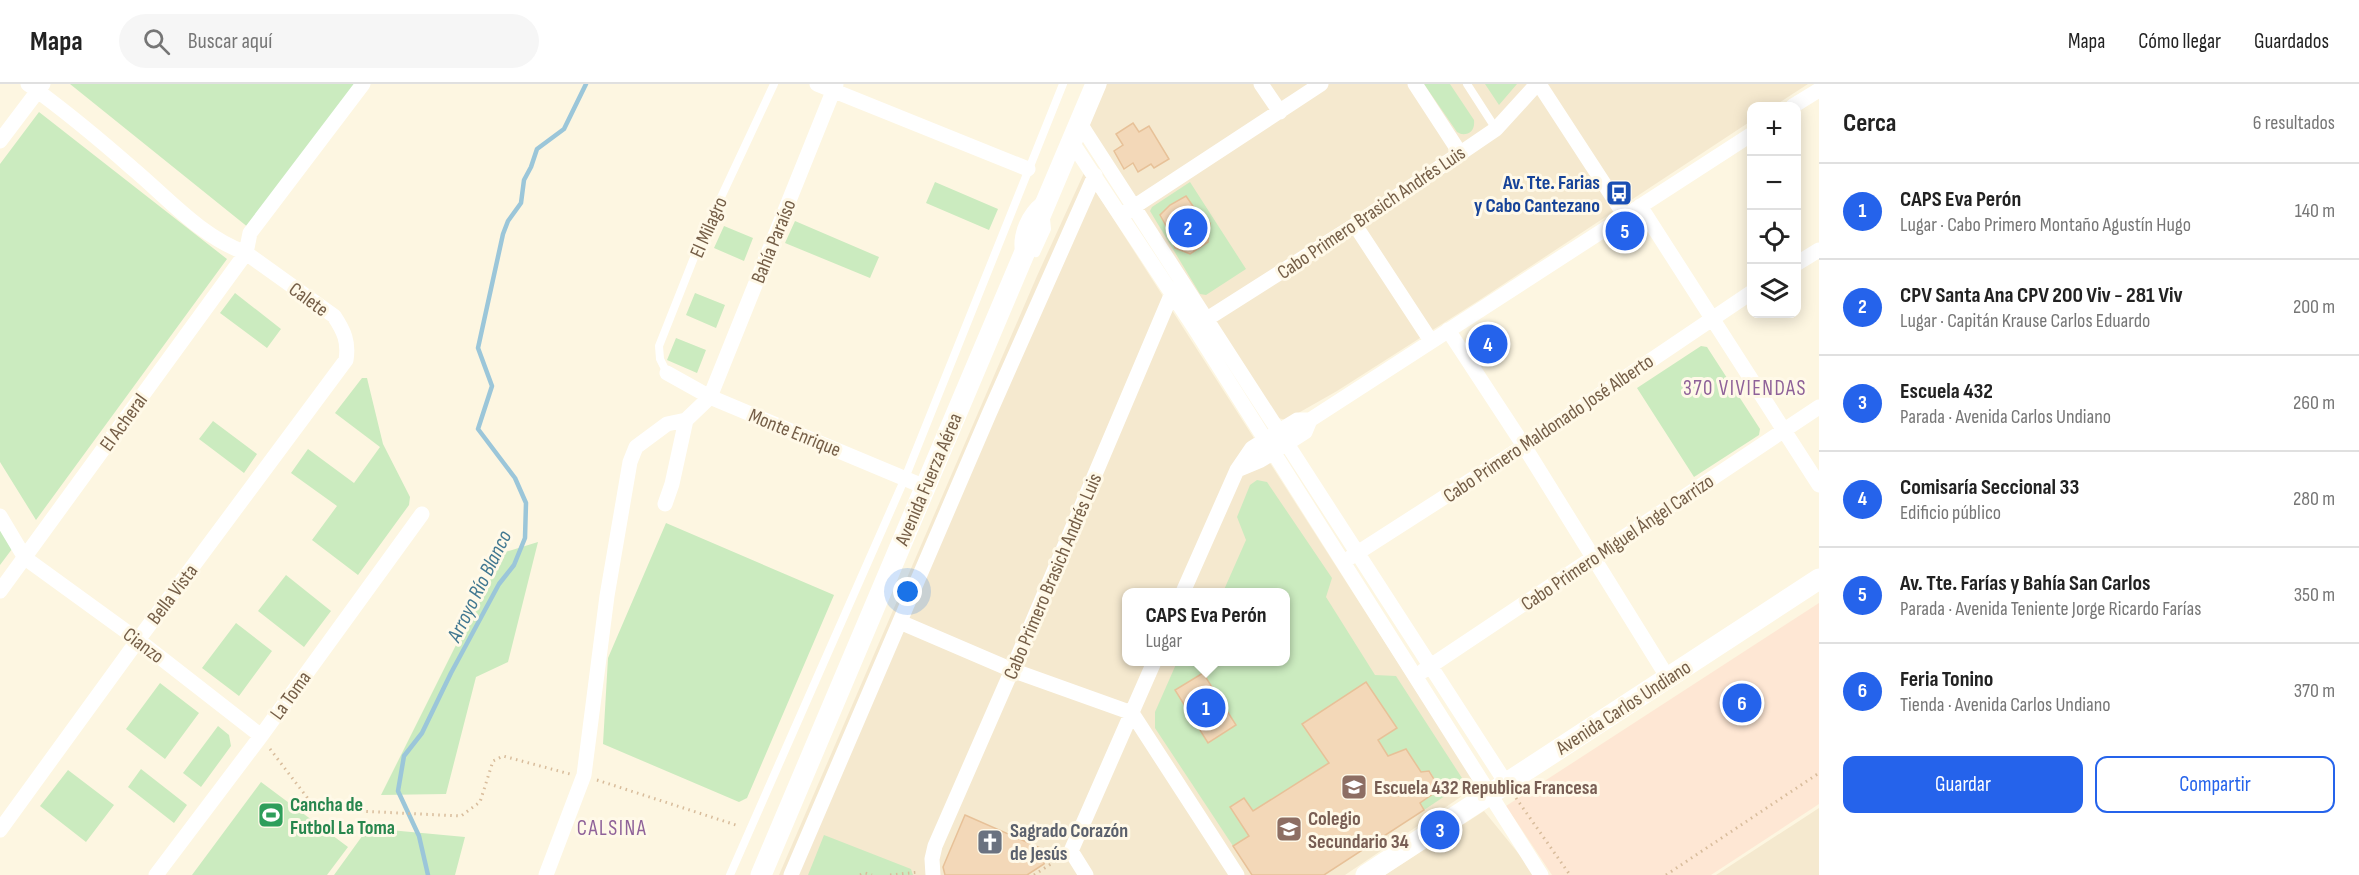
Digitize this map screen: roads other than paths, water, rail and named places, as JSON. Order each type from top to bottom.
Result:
[{"type":"main road","name":"Avenida Fuerza Aérea","points":[[761,875],[1096,84]]},
{"type":"main road","name":"Avenida Carlos Undiano","points":[[1366,875],[1819,579]]},
{"type":"street","name":"El Acheral","points":[[0,591],[246,253],[250,233],[363,84]]},
{"type":"street","points":[[817,84],[835,87],[1028,169]]},
{"type":"street","points":[[1261,84],[1280,112]]},
{"type":"street","points":[[1128,211],[1321,84]]},
{"type":"street","points":[[1415,84],[1460,153]]},
{"type":"street","points":[[1538,84],[1625,216]]},
{"type":"street","name":"Cabo Primero Brasich Andrés Luis","points":[[1201,323],[1355,225],[1496,129],[1538,84]]},
{"type":"street","name":"Calete","points":[[36,86],[133,168],[192,222],[246,253],[334,316],[343,329],[348,347],[346,360]]},
{"type":"street","points":[[0,141],[36,86]]},
{"type":"street","name":"Bahía Paraíso","points":[[710,397],[835,87]]},
{"type":"street","points":[[1800,102],[1819,90]]},
{"type":"street","points":[[1075,132],[1095,175],[1128,211]]},
{"type":"street","points":[[1075,132],[1201,323],[1276,442],[1343,562],[1416,676],[1498,788]]},
{"type":"street","points":[[1185,588],[1237,470],[1261,460],[1297,420],[1310,420],[1747,137]]},
{"type":"street","points":[[791,875],[989,414],[1095,175]]},
{"type":"street","points":[[1640,206],[1819,485]]},
{"type":"street","points":[[1355,225],[1431,341]]},
{"type":"street","points":[[1801,261],[1819,250]]},
{"type":"street","name":"Cabo Primero Brasich Andrés Luis","points":[[933,872],[932,859],[935,846],[1178,288]]},
{"type":"street","name":"Cabo Primero Maldonado José Alberto","points":[[1343,562],[1524,446],[1747,295]]},
{"type":"street","points":[[1448,330],[1524,446],[1668,678]]},
{"type":"street","name":"Bella Vista","points":[[0,830],[346,360]]},
{"type":"street","name":"Monte Enrique","points":[[667,373],[710,397],[925,487]]},
{"type":"street","points":[[546,875],[584,776],[607,596],[630,462],[636,447],[667,424],[686,420],[710,397]]},
{"type":"street","name":"Cabo Primero Miguel Ángel Carrizo","points":[[1416,676],[1819,407]]},
{"type":"street","points":[[665,504],[672,484],[686,420]]},
{"type":"street","points":[[1276,442],[1358,553],[1432,666],[1498,788],[1541,875]]},
{"type":"street","name":"La Toma","points":[[156,875],[261,736],[422,514]]},
{"type":"street","points":[[0,516],[25,558]]},
{"type":"street","name":"Cianzo","points":[[25,558],[138,640],[261,736]]},
{"type":"street","points":[[900,622],[1012,670],[1132,713],[1237,875]]},
{"type":"street","points":[[1086,875],[1071,851],[1152,666]]},
{"type":"lane","name":"El Milagro","points":[[667,373],[660,359],[659,346],[702,240],[774,84]]},
{"type":"lane","points":[[730,875],[905,478],[1063,84]]},
{"type":"lane","points":[[1467,84],[1496,129]]},
{"type":"waterway","name":"Arroyo Río Blanco","points":[[428,875],[419,836],[398,791],[404,756],[422,733],[499,584],[514,565],[525,538],[526,503],[515,478],[478,429],[492,386],[478,348],[503,234],[508,221],[521,203],[524,180],[537,149],[564,129],[586,84]]},
{"type":"place","name":"Av. Tte. Farias y Cabo Cantezano","points":[[1619,193]]},
{"type":"place","name":"CPV Santa Ana CPV 200 Viv - 281 Viv","points":[[1188,228]]},
{"type":"place","name":"Av. Tte. Farías y Bahía San Carlos","points":[[1625,231]]},
{"type":"place","name":"Comisaría Seccional 33","points":[[1488,344]]},
{"type":"place","name":"Feria Tonino","points":[[1742,703]]},
{"type":"place","name":"CAPS Eva Perón","points":[[1206,708]]},
{"type":"place","name":"Escuela 432 Republica Francesa","points":[[1354,787]]},
{"type":"place","name":"Cancha de Futbol La Toma","points":[[271,815]]},
{"type":"place","name":"Colegio Secundario 34","points":[[1289,829]]},
{"type":"place","name":"Escuela 432","points":[[1440,830]]},
{"type":"place","name":"Sagrado Corazón de Jesús","points":[[990,842]]},
{"type":"district","name":"370 VIVIENDAS","points":[[1745,388]]},
{"type":"district","name":"CALSINA","points":[[612,828]]}]
